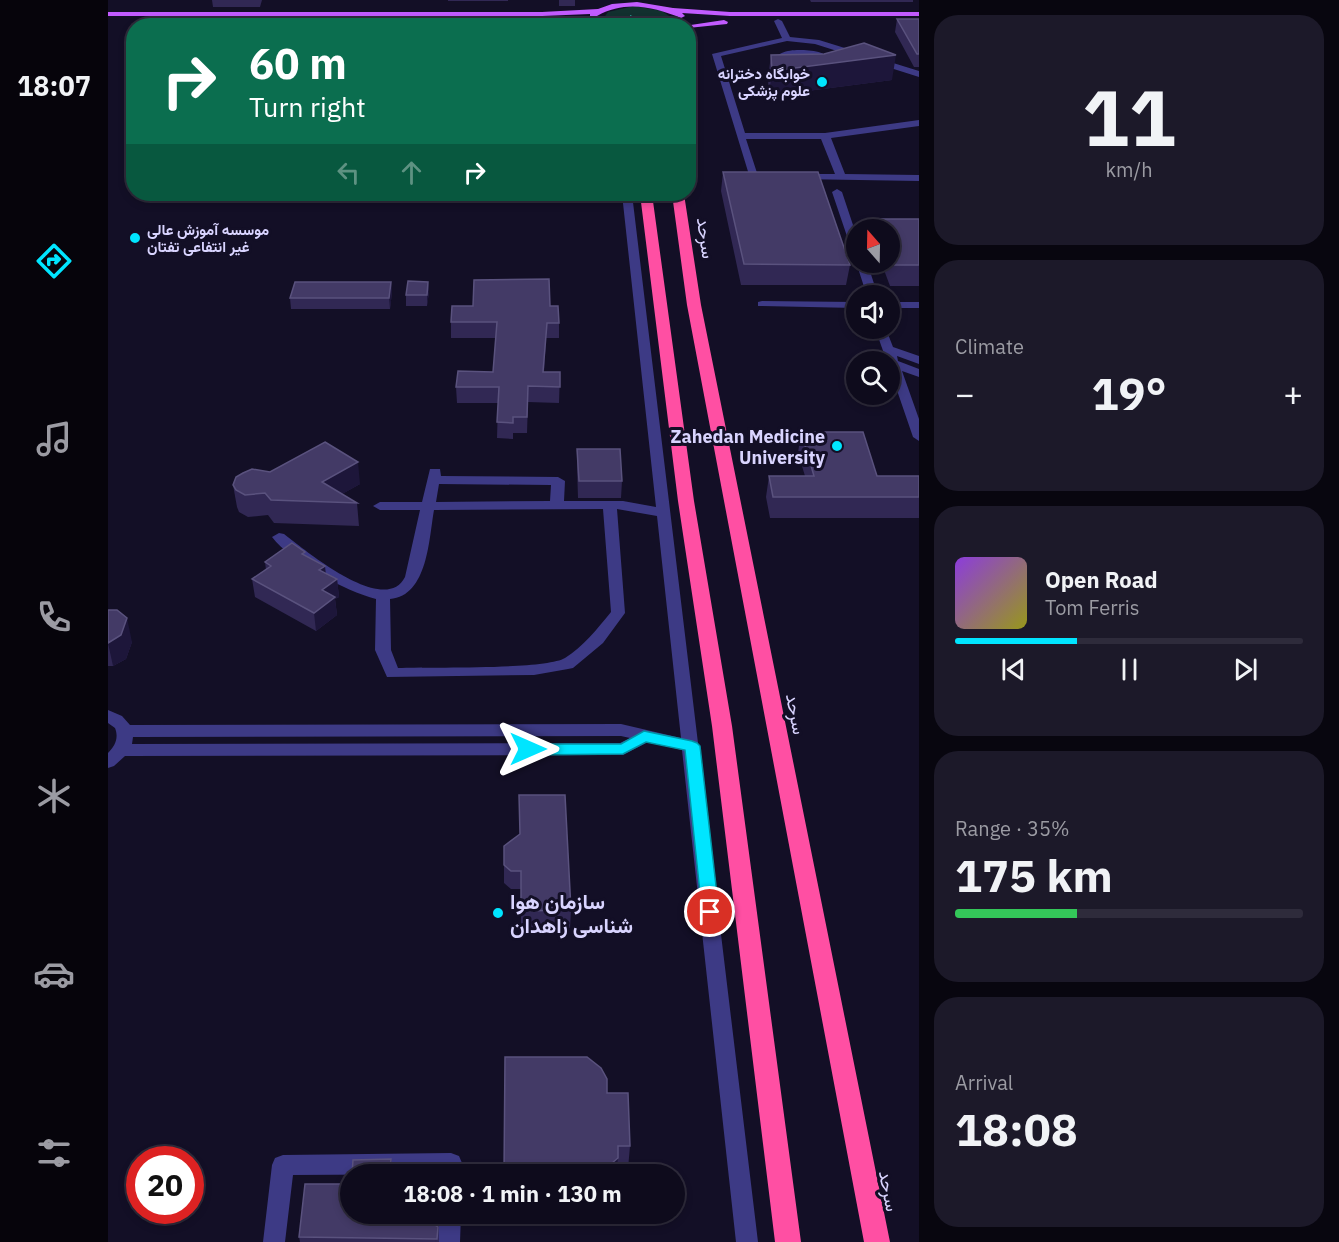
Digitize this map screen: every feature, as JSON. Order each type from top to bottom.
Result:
[{"type":"highway","points":[[647,201],[686,501],[723,726],[788,1242]]},
{"type":"highway","name":"سرحد","points":[[679,201],[694,305],[877,1242]]},
{"type":"main road","points":[[129,18],[542,14],[597,11],[614,3],[654,2],[674,10],[730,14],[919,14]]},
{"type":"main road","points":[[674,10],[683,18]]},
{"type":"main road","points":[[594,18],[593,15],[597,11]]},
{"type":"main road","points":[[108,14],[136,17],[348,18]]},
{"type":"main road","points":[[108,21],[126,18]]},
{"type":"main road","points":[[696,25],[714,22],[919,20]]},
{"type":"street","points":[[778,21],[787,39]]},
{"type":"street","points":[[753,176],[716,54],[787,39],[816,42],[919,74]]},
{"type":"street","points":[[825,70],[831,63],[826,58],[815,54],[788,53],[777,59],[778,64],[792,71],[806,73],[825,70],[868,59]]},
{"type":"street","points":[[740,136],[825,136],[919,123]]},
{"type":"street","points":[[825,136],[842,177]]},
{"type":"street","points":[[786,177],[919,178]]},
{"type":"street","points":[[837,192],[848,219]]},
{"type":"street","points":[[628,201],[747,1242]]},
{"type":"street","points":[[762,304],[846,305]]},
{"type":"street","points":[[900,305],[919,305]]},
{"type":"street","points":[[885,339],[889,349],[919,360]]},
{"type":"street","points":[[889,349],[919,349]]},
{"type":"street","points":[[900,366],[919,373]]},
{"type":"street","points":[[900,379],[915,414],[919,437]]},
{"type":"street","points":[[279,537],[342,581],[371,595],[396,594],[408,584],[416,566],[434,476],[558,481],[557,505]]},
{"type":"street","points":[[383,594],[383,650],[393,673],[534,670],[568,664],[598,639],[618,613],[610,505]]},
{"type":"street","points":[[380,506],[623,505],[664,513]]},
{"type":"street","points":[[108,716],[122,723],[126,731],[126,741],[122,750],[108,762]]},
{"type":"street","points":[[126,731],[621,730],[692,746]]},
{"type":"street","points":[[122,750],[623,749],[644,737]]},
{"type":"street","points":[[274,1242],[283,1165],[340,1164]]},
{"type":"street","points":[[367,1164],[451,1164]]},
{"type":"street","points":[[449,1242],[450,1224]]},
{"type":"path","points":[[629,18],[635,15],[643,18]]},
{"type":"green space","points":[[634,6],[662,11],[672,18],[604,18],[608,12]]},
{"type":"building","points":[[897,19],[919,19],[919,54],[917,54]]},
{"type":"building","points":[[864,43],[896,55],[772,71],[771,55],[824,54]]},
{"type":"building","points":[[723,172],[818,172],[846,253],[846,265],[744,264]]},
{"type":"building","points":[[900,219],[919,219],[919,265],[900,265]]},
{"type":"building","points":[[549,279],[550,306],[558,306],[559,323],[547,323],[543,372],[560,372],[560,387],[528,386],[527,417],[513,417],[513,423],[497,422],[499,387],[456,387],[458,371],[493,372],[497,322],[451,322],[452,306],[473,306],[474,280]]},
{"type":"building","points":[[408,281],[428,282],[427,295],[406,295]]},
{"type":"building","points":[[295,282],[391,282],[389,298],[290,298]]},
{"type":"building","points":[[801,432],[863,432],[877,476],[919,476],[919,497],[773,497],[769,476],[814,476]]},
{"type":"building","points":[[325,442],[358,462],[322,482],[357,503],[271,500],[265,493],[245,495],[236,490],[233,485],[236,477],[243,473],[252,469],[270,472]]},
{"type":"building","points":[[577,449],[620,449],[622,481],[579,481]]},
{"type":"building","points":[[292,543],[305,552],[302,554],[325,566],[319,570],[337,579],[322,590],[335,597],[314,613],[252,579],[271,566],[265,562]]},
{"type":"building","points":[[108,610],[117,610],[127,618],[121,635],[108,643]]},
{"type":"building","points":[[519,795],[565,795],[571,910],[521,911],[521,871],[511,871],[504,865],[504,846],[520,834]]},
{"type":"building","points":[[505,1057],[587,1057],[601,1068],[607,1079],[607,1093],[628,1093],[630,1146],[618,1146],[618,1158],[611,1164],[504,1164]]},
{"type":"building","points":[[391,1159],[391,1164],[353,1164],[353,1160]]},
{"type":"building","points":[[305,1184],[340,1184],[340,1224],[435,1224],[438,1227],[437,1239],[299,1237]]},
{"type":"place","name":"خوابگاه دخترانه علوم پزشکی","points":[[822,82]]},
{"type":"place","name":"موسسه آموزش عالی غیر انتفاعی تفتان","points":[[135,238]]},
{"type":"place","name":"Zahedan Medicine University","points":[[837,446]]},
{"type":"place","name":"سازمان هوا شناسی زاهدان","points":[[498,913]]},
{"type":"route","points":[[528,749],[623,749],[644,737],[692,746],[710,912]]}]
